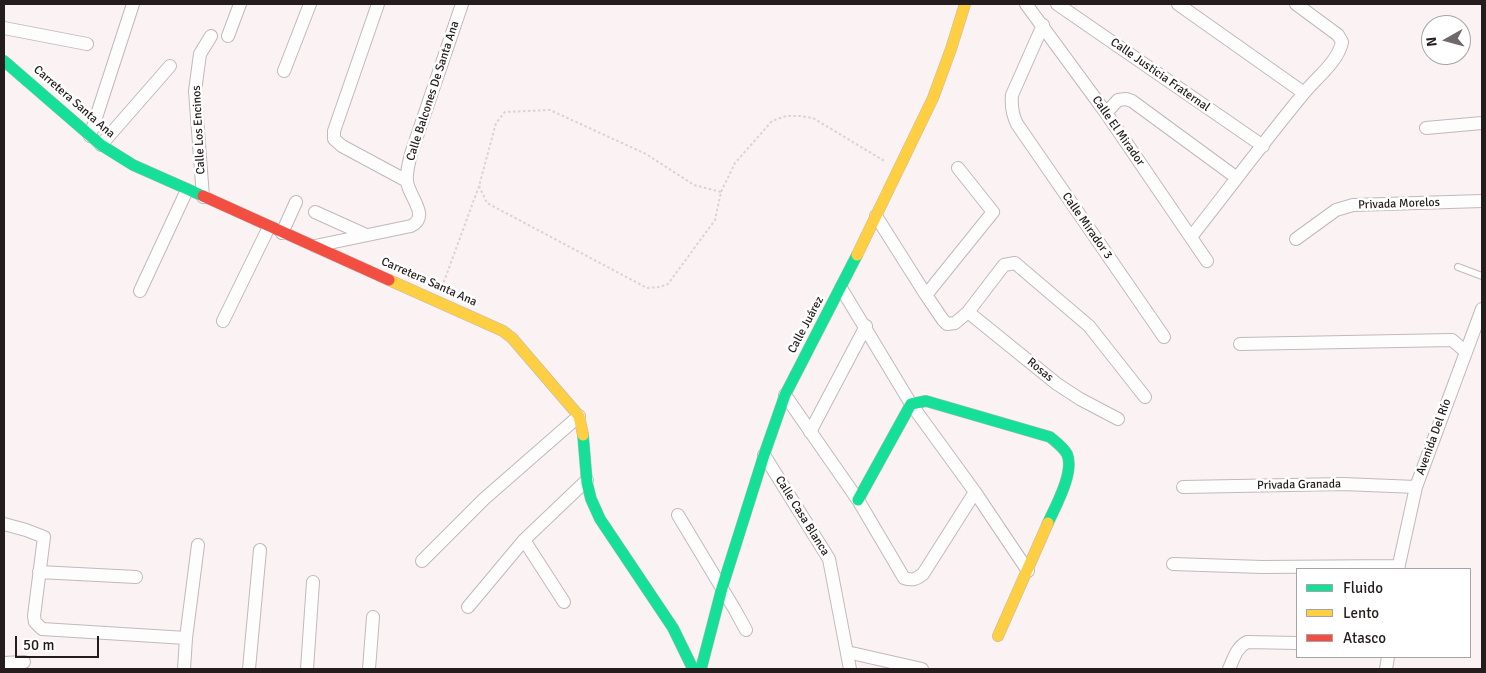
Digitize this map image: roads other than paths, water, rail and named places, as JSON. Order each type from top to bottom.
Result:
[{"type":"street","points":[[90,136],[133,4]]},
{"type":"street","points":[[228,36],[240,4]]},
{"type":"street","points":[[284,71],[310,4]]},
{"type":"street","points":[[316,246],[411,226],[417,222],[420,215],[407,181],[342,146],[334,139],[334,131],[378,4]]},
{"type":"street","name":"Calle Balcones De Santa Ana","points":[[407,181],[407,168],[411,154],[462,4]]},
{"type":"street","name":"Calle Juárez","points":[[701,669],[722,588],[785,395],[841,288],[933,98],[965,4]]},
{"type":"street","name":"Calle El Mirador","points":[[1026,4],[1106,113],[1207,261]]},
{"type":"street","name":"Calle Justicia Fraternal","points":[[1057,4],[1263,146]]},
{"type":"street","points":[[1178,4],[1304,93]]},
{"type":"street","points":[[1191,238],[1304,93],[1334,60],[1340,50],[1342,42],[1338,35],[1296,4]]},
{"type":"street","name":"Calle Mirador 3","points":[[1043,25],[1012,95],[1011,106],[1013,115],[1017,124],[1164,337]]},
{"type":"street","points":[[4,28],[87,44]]},
{"type":"street","name":"Calle Los Encinos","points":[[203,197],[195,91],[200,54],[211,36]]},
{"type":"street","name":"Carretera Santa Ana","points":[[4,61],[101,145],[133,165],[503,331],[512,338],[580,416]]},
{"type":"street","points":[[101,145],[170,66]]},
{"type":"street","points":[[1106,113],[1118,100],[1132,101],[1237,178]]},
{"type":"street","points":[[1426,128],[1482,123]]},
{"type":"street","points":[[926,295],[993,212],[958,168]]},
{"type":"street","points":[[140,291],[187,190]]},
{"type":"street","name":"Privada Morelos","points":[[1296,239],[1336,210],[1353,205],[1482,201]]},
{"type":"street","points":[[282,232],[296,202]]},
{"type":"street","points":[[315,212],[366,235]]},
{"type":"street","points":[[876,216],[926,295],[947,324],[955,323],[968,312],[1004,265],[1015,264],[1089,326],[1145,397]]},
{"type":"street","points":[[223,320],[269,227]]},
{"type":"street","points":[[841,288],[866,326],[911,404],[975,492],[1028,571]]},
{"type":"street","name":"Avenida Del Río","points":[[1398,568],[1416,487],[1482,309]]},
{"type":"street","name":"Rosas","points":[[968,312],[1057,384],[1080,399],[1118,419]]},
{"type":"street","points":[[810,432],[866,326]]},
{"type":"street","points":[[1240,344],[1452,340],[1466,352]]},
{"type":"street","points":[[785,395],[858,500],[904,578],[916,579],[924,574],[975,492]]},
{"type":"street","points":[[858,500],[911,404],[926,401],[1050,437],[1062,447],[1068,457],[1070,466],[1028,571],[998,636]]},
{"type":"street","points":[[422,561],[484,499],[580,416],[583,427],[587,480],[593,504],[600,518],[673,628],[693,669]]},
{"type":"street","name":"Calle Casa Blanca","points":[[764,455],[830,559],[850,669]]},
{"type":"street","points":[[468,608],[524,540],[587,480]]},
{"type":"street","name":"Privada Granada","points":[[1183,487],[1343,484],[1416,487]]},
{"type":"street","points":[[678,515],[746,630]]},
{"type":"street","points":[[4,524],[44,537],[34,616],[38,626],[42,629],[186,638]]},
{"type":"street","points":[[524,540],[564,602]]},
{"type":"street","points":[[184,669],[198,545]]},
{"type":"street","points":[[249,669],[260,550]]},
{"type":"street","points":[[1173,564],[1398,568]]},
{"type":"street","points":[[39,572],[136,577]]},
{"type":"street","points":[[307,669],[313,582]]},
{"type":"street","points":[[369,669],[373,616]]},
{"type":"street","points":[[1230,669],[1236,652],[1247,642],[1296,643]]},
{"type":"street","points":[[847,652],[922,669]]},
{"type":"street","points":[[4,663],[24,662]]},
{"type":"lane","points":[[1458,267],[1482,276]]}]
